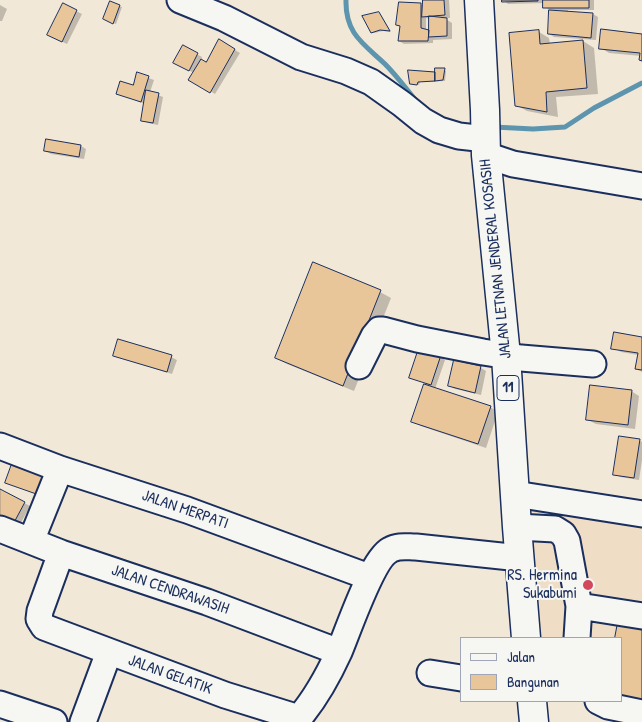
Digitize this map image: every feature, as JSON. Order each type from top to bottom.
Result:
[{"type":"highway","name":"JALAN LETNAN JENDERAL KOSASIH","points":[[479,0],[486,133],[506,356],[526,637]]},
{"type":"highway","points":[[532,702],[534,722]]},
{"type":"street","points":[[180,0],[226,9],[301,57],[346,71],[371,82],[423,121],[439,130],[459,136],[486,133],[513,164],[642,186]]},
{"type":"street","points":[[359,366],[379,330],[389,330],[417,339],[506,356],[593,364]]},
{"type":"street","name":"JALAN MERPATI","points":[[0,446],[60,469],[187,510],[369,577]]},
{"type":"street","points":[[30,541],[60,469]]},
{"type":"street","points":[[515,494],[642,514]]},
{"type":"street","points":[[517,527],[555,529],[563,534],[567,541],[579,606],[577,637]]},
{"type":"street","name":"JALAN CENDRAWASIH","points":[[0,529],[61,553],[207,602],[339,652]]},
{"type":"street","name":"JALAN GELATIK","points":[[61,553],[40,611],[41,624],[44,627],[226,695],[299,720],[315,700],[339,652],[369,577],[389,550],[399,546],[520,558]]},
{"type":"street","points":[[579,606],[642,616]]},
{"type":"street","points":[[83,722],[109,652]]},
{"type":"street","points":[[430,673],[460,678]]},
{"type":"street","points":[[600,702],[608,706],[642,713]]},
{"type":"street","points":[[13,712],[54,722]]},
{"type":"shaded area","name":"RS. Hermina Sukabumi","points":[[543,485],[642,503],[642,708],[622,701],[622,637],[536,637],[531,533],[534,506]]},
{"type":"building","points":[[423,0],[444,0],[445,15],[422,17]]},
{"type":"building","points":[[502,0],[538,0],[538,1],[502,2]]},
{"type":"building","points":[[543,0],[589,0],[589,8],[543,8]]},
{"type":"building","points":[[110,1],[120,5],[113,24],[103,19]]},
{"type":"building","points":[[399,2],[421,3],[421,28],[429,30],[428,41],[398,41],[400,26],[396,25]]},
{"type":"building","points":[[63,3],[77,10],[62,42],[47,35]]},
{"type":"building","points":[[549,10],[593,13],[591,38],[548,34]]},
{"type":"building","points":[[379,12],[390,31],[380,30],[371,33],[362,16]]},
{"type":"building","points":[[429,16],[447,18],[447,36],[429,37]]},
{"type":"building","points":[[601,29],[642,34],[642,61],[639,60],[640,53],[599,49]]},
{"type":"building","points":[[539,30],[540,44],[583,40],[587,88],[546,92],[547,112],[515,106],[509,33]]},
{"type":"building","points":[[219,39],[235,49],[210,93],[188,80],[201,59],[206,62]]},
{"type":"building","points":[[183,45],[198,53],[189,71],[173,63]]},
{"type":"building","points":[[435,68],[445,68],[443,80],[435,81]]},
{"type":"building","points":[[408,70],[435,72],[435,81],[418,82],[417,85],[410,84]]},
{"type":"building","points":[[137,72],[149,76],[141,102],[116,94],[120,81],[133,85]]},
{"type":"building","points":[[146,90],[159,93],[153,123],[141,121]]},
{"type":"building","points":[[46,139],[81,145],[79,157],[44,151]]},
{"type":"building","points":[[313,262],[381,290],[343,386],[275,358]]},
{"type":"building","points":[[614,332],[642,337],[642,370],[635,369],[638,353],[611,349]]},
{"type":"building","points":[[118,339],[172,355],[167,372],[113,356]]},
{"type":"building","points":[[419,348],[441,355],[431,385],[409,378]]},
{"type":"building","points":[[454,360],[481,366],[475,393],[448,386]]},
{"type":"building","points":[[424,384],[491,406],[478,444],[411,422]]},
{"type":"building","points":[[590,385],[632,390],[628,425],[586,420]]},
{"type":"building","points":[[619,436],[640,439],[634,478],[613,475]]},
{"type":"building","points":[[13,461],[50,474],[42,496],[5,483]]},
{"type":"building","points":[[0,489],[25,502],[10,530],[0,524]]},
{"type":"building","points":[[619,617],[642,622],[642,703],[622,699],[622,637],[615,637]]},
{"type":"waterway","points":[[346,0],[352,30],[418,103]]},
{"type":"waterway","points":[[494,127],[533,129],[565,127],[594,108],[642,83]]},
{"type":"place","name":"RS. Hermina Sukabumi","points":[[588,585]]}]
